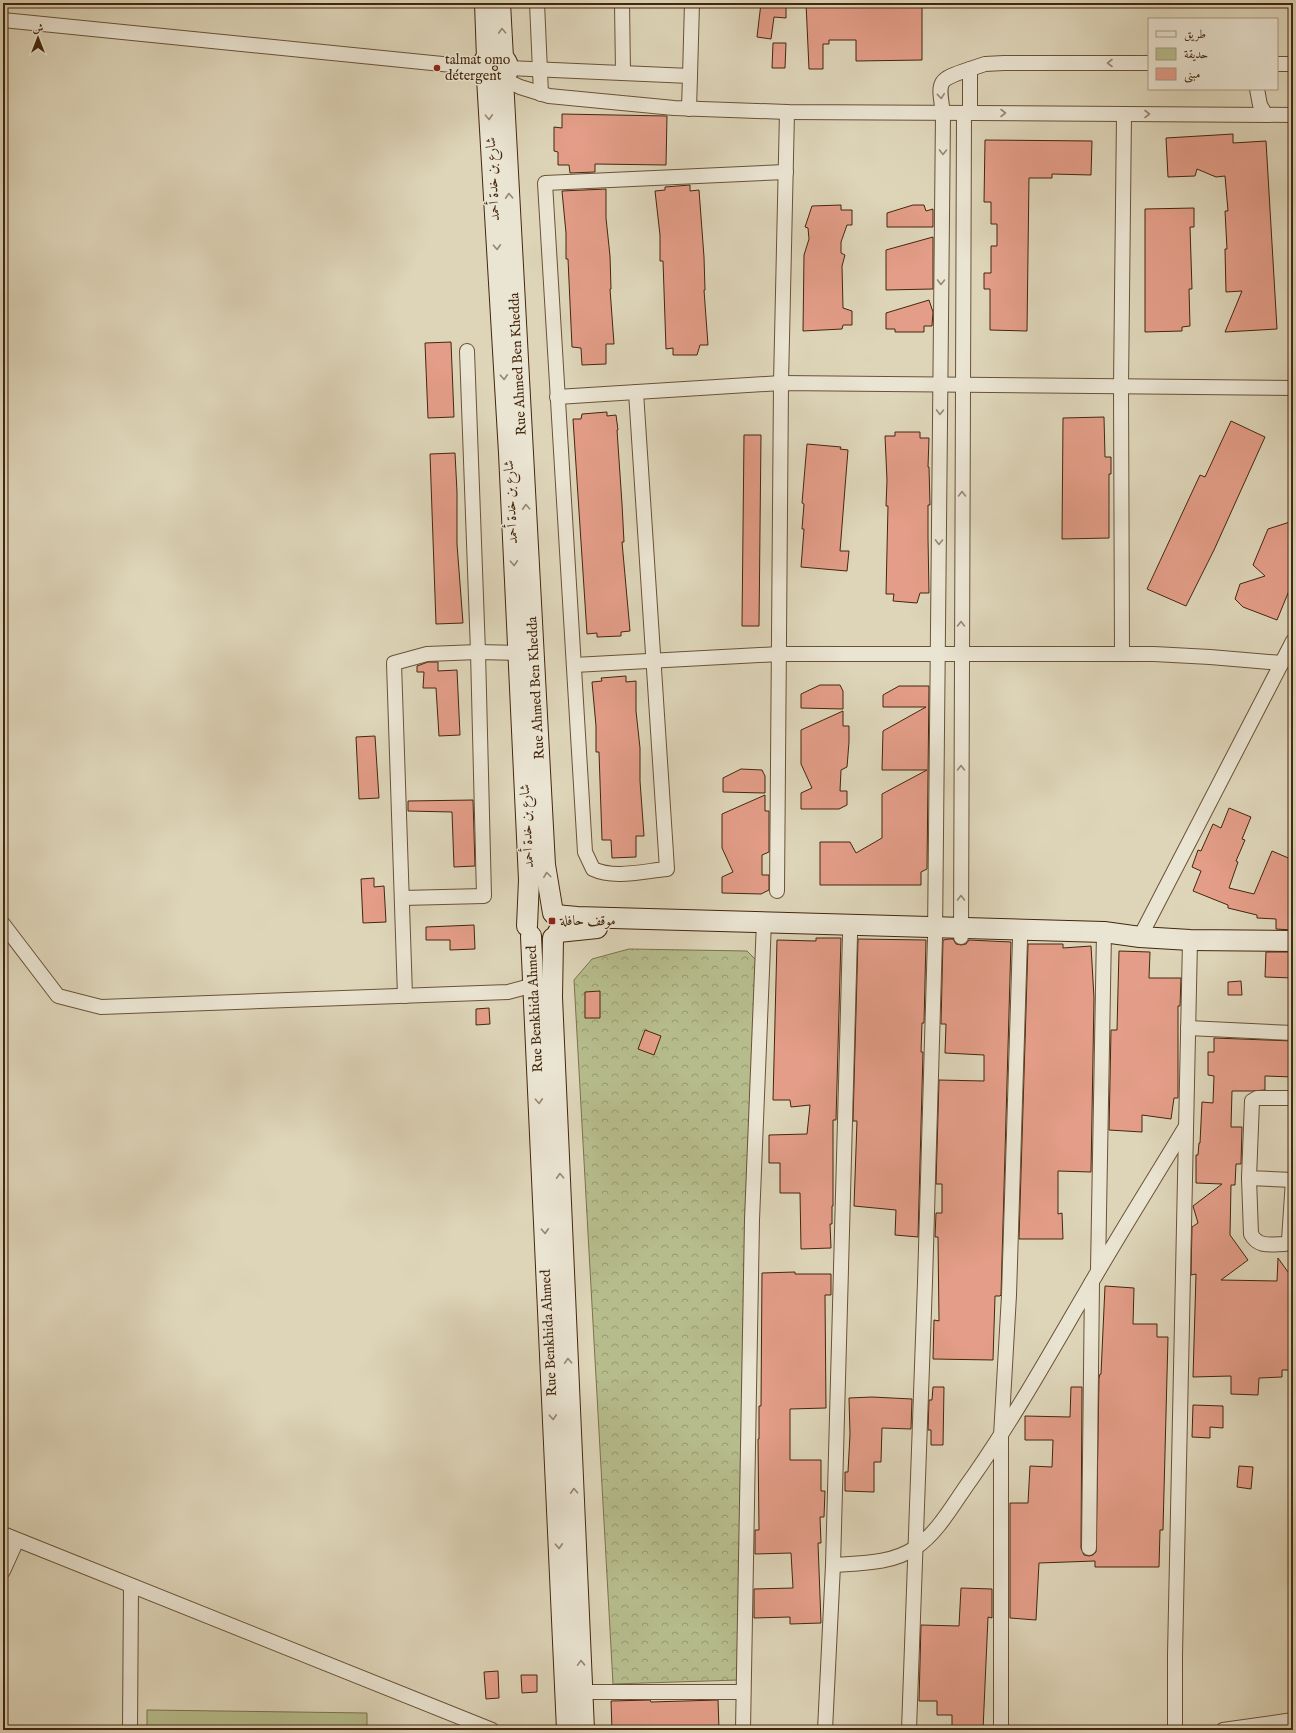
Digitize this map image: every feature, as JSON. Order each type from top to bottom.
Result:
[{"type":"main road","name":"شارع بن خدة أحمد","points":[[485,3],[495,68],[509,453],[529,880],[529,931]]},
{"type":"main road","name":"Rue Ahmed Ben Khedda","points":[[500,3],[495,68],[545,857],[555,924],[552,1005],[584,1730]]},
{"type":"main road","points":[[555,924],[544,942],[535,939],[529,931],[528,921],[534,913],[544,910],[555,924],[602,928],[764,927],[935,931],[1011,935],[1104,936],[1126,940],[1140,937],[1190,940],[1293,941]]},
{"type":"main road","points":[[764,927],[850,935],[935,931]]},
{"type":"main road","name":"Rue Benkhida Ahmed","points":[[529,931],[534,985],[567,1730]]},
{"type":"street","points":[[537,3],[542,94]]},
{"type":"street","points":[[622,3],[623,73]]},
{"type":"street","points":[[689,109],[692,3]]},
{"type":"street","points":[[3,20],[495,68],[690,76]]},
{"type":"street","points":[[909,1730],[925,1282],[935,931],[943,113],[940,85],[944,79],[985,64],[1148,64]]},
{"type":"street","points":[[1278,64],[1293,64]]},
{"type":"street","points":[[495,68],[520,87],[542,94],[565,98],[689,109],[787,112],[1293,115]]},
{"type":"street","points":[[961,932],[962,386],[967,113],[970,69]]},
{"type":"street","points":[[1258,90],[1260,105],[1266,115]]},
{"type":"street","points":[[777,891],[780,383],[787,112]]},
{"type":"street","points":[[1122,654],[1121,386],[1124,114]]},
{"type":"street","points":[[636,392],[667,869],[627,873],[601,873],[593,869],[585,852],[545,183],[786,172]]},
{"type":"street","points":[[402,898],[484,896],[478,652],[467,351]]},
{"type":"street","points":[[558,397],[780,383],[940,386],[1293,388]]},
{"type":"street","points":[[1140,937],[1293,641]]},
{"type":"street","points":[[405,996],[394,663],[426,654],[478,652],[518,653]]},
{"type":"street","points":[[574,665],[779,654],[1122,654],[1210,657],[1282,663]]},
{"type":"street","points":[[3,924],[58,996],[100,1007],[508,992],[534,985]]},
{"type":"street","points":[[743,1730],[752,1220],[764,927]]},
{"type":"street","points":[[825,1730],[833,1565],[850,935]]},
{"type":"street","points":[[1001,1730],[1001,1436],[1009,1295],[1011,935]]},
{"type":"street","points":[[1089,1548],[1104,936]]},
{"type":"street","points":[[1175,1730],[1174,1655],[1190,940]]},
{"type":"street","points":[[1188,1028],[1293,1033]]},
{"type":"street","points":[[1249,1178],[1293,1180],[1289,1240],[1286,1244],[1258,1244],[1254,1241],[1251,1234],[1249,1178],[1252,1101],[1258,1098],[1293,1098]]},
{"type":"street","points":[[833,1565],[888,1560],[902,1556],[916,1548],[929,1536],[1001,1436],[1095,1276],[1186,1126]]},
{"type":"street","points":[[3,1534],[492,1730]]},
{"type":"street","points":[[3,1571],[17,1540]]},
{"type":"street","points":[[130,1730],[131,1586]]},
{"type":"street","points":[[582,1692],[743,1692]]},
{"type":"street","points":[[1223,1730],[1293,1720]]},
{"type":"green space","points":[[629,949],[747,951],[757,961],[738,1680],[613,1684],[574,980],[592,959]]},
{"type":"green space","points":[[147,1710],[367,1713],[367,1730],[147,1730]]},
{"type":"building","points":[[761,3],[786,3],[786,18],[774,17],[771,39],[757,37]]},
{"type":"building","points":[[806,3],[922,3],[922,60],[856,61],[856,40],[829,40],[829,44],[823,44],[823,69],[809,69]]},
{"type":"building","points":[[773,43],[786,43],[785,68],[772,68]]},
{"type":"building","points":[[562,114],[667,116],[666,165],[595,164],[595,172],[570,173],[569,165],[558,165],[558,152],[554,151],[554,127],[562,128]]},
{"type":"building","points":[[1233,134],[1233,143],[1266,141],[1277,329],[1225,332],[1242,291],[1226,292],[1225,249],[1227,249],[1225,211],[1228,211],[1225,176],[1216,177],[1197,169],[1195,176],[1168,177],[1166,138]]},
{"type":"building","points":[[985,140],[1092,141],[1091,175],[1052,174],[1052,178],[1029,178],[1027,331],[990,330],[990,289],[984,289],[984,273],[991,273],[991,246],[997,246],[997,224],[991,224],[991,202],[984,202]]},
{"type":"building","points":[[690,185],[690,191],[699,190],[708,345],[700,345],[697,355],[673,355],[673,348],[666,349],[663,261],[660,261],[660,235],[655,191],[665,190],[665,187]]},
{"type":"building","points":[[606,189],[606,218],[610,256],[610,289],[614,344],[606,344],[606,364],[582,365],[581,348],[572,347],[568,259],[566,259],[566,233],[562,191]]},
{"type":"building","points":[[841,205],[841,210],[852,210],[852,225],[847,225],[841,242],[841,253],[845,255],[842,266],[843,308],[852,311],[852,325],[843,325],[842,329],[803,331],[804,255],[809,239],[808,228],[805,227],[812,206]]},
{"type":"building","points":[[913,205],[924,205],[926,211],[933,209],[933,227],[887,227],[887,213]]},
{"type":"building","points":[[1194,208],[1194,227],[1190,227],[1192,289],[1189,289],[1190,326],[1182,327],[1182,331],[1145,332],[1145,209]]},
{"type":"building","points":[[933,237],[933,289],[886,290],[886,250]]},
{"type":"building","points":[[929,300],[933,312],[932,326],[924,326],[924,332],[895,332],[895,329],[886,329],[886,313]]},
{"type":"building","points":[[451,342],[454,417],[428,418],[425,343]]},
{"type":"building","points":[[607,412],[607,416],[616,415],[618,430],[624,542],[622,542],[630,631],[621,632],[621,636],[597,637],[597,633],[587,634],[573,419],[581,419],[582,414]]},
{"type":"building","points":[[1104,417],[1105,457],[1111,457],[1111,474],[1109,474],[1109,538],[1062,539],[1063,418]]},
{"type":"building","points":[[1231,421],[1265,437],[1214,550],[1186,606],[1147,589],[1200,475],[1205,477]]},
{"type":"building","points":[[895,432],[920,432],[920,438],[929,438],[929,593],[920,593],[917,603],[893,601],[894,594],[886,594],[888,506],[886,506],[887,480],[885,436],[895,436]]},
{"type":"building","points":[[744,435],[761,435],[759,626],[742,626]]},
{"type":"building","points":[[807,444],[841,447],[840,449],[848,450],[840,551],[849,551],[847,571],[801,567],[804,529],[802,529],[804,504],[802,503]]},
{"type":"building","points":[[455,453],[457,544],[463,623],[436,624],[430,454]]},
{"type":"building","points":[[1293,521],[1293,581],[1277,620],[1243,607],[1235,599],[1240,584],[1265,576],[1253,565],[1268,529]]},
{"type":"building","points":[[428,662],[438,662],[438,671],[457,670],[460,735],[439,736],[436,688],[423,688],[424,672],[417,672],[417,666]]},
{"type":"building","points":[[626,676],[626,682],[636,681],[636,711],[640,748],[640,781],[644,836],[636,836],[636,857],[612,858],[611,840],[602,840],[599,752],[596,752],[596,726],[592,682],[602,681],[601,678]]},
{"type":"building","points":[[820,685],[840,685],[843,691],[843,709],[801,708],[801,694]]},
{"type":"building","points":[[899,686],[929,686],[927,869],[921,872],[921,885],[820,885],[820,842],[850,842],[856,853],[882,838],[882,794],[927,770],[882,770],[883,731],[926,707],[883,707],[883,695]]},
{"type":"building","points":[[843,711],[843,726],[849,726],[849,742],[847,767],[841,770],[840,791],[847,791],[847,805],[839,809],[801,809],[801,793],[812,788],[801,764],[801,730]]},
{"type":"building","points":[[375,736],[379,798],[359,799],[356,737]]},
{"type":"building","points":[[741,769],[762,770],[765,776],[765,793],[723,792],[723,778]]},
{"type":"building","points":[[765,795],[765,811],[769,811],[769,852],[762,855],[762,875],[769,875],[769,890],[761,894],[722,893],[722,877],[733,872],[722,848],[722,814]]},
{"type":"building","points":[[473,800],[475,866],[454,867],[452,812],[408,811],[408,801]]},
{"type":"building","points":[[1229,808],[1251,817],[1242,839],[1245,840],[1236,861],[1238,862],[1229,888],[1254,894],[1272,851],[1293,860],[1293,930],[1276,929],[1276,919],[1257,918],[1257,915],[1228,908],[1228,905],[1193,891],[1201,871],[1192,867],[1198,850],[1201,851],[1213,824],[1221,828]]},
{"type":"building","points":[[374,878],[374,887],[384,886],[386,922],[363,923],[361,879]]},
{"type":"building","points":[[474,925],[475,949],[450,950],[450,940],[426,940],[426,927]]},
{"type":"building","points":[[816,938],[841,938],[836,1120],[833,1120],[833,1206],[832,1224],[830,1224],[831,1248],[801,1249],[800,1193],[780,1193],[780,1163],[769,1163],[769,1135],[807,1134],[810,1105],[791,1107],[790,1100],[773,1100],[777,940],[816,941]]},
{"type":"building","points":[[858,939],[926,940],[924,1023],[922,1023],[921,1052],[923,1052],[918,1237],[895,1235],[896,1210],[854,1206],[857,1121],[853,1121]]},
{"type":"building","points":[[953,939],[956,944],[961,945],[966,944],[969,940],[1011,942],[1001,1295],[995,1296],[993,1360],[933,1359],[934,1320],[939,1321],[938,1237],[935,1237],[936,1213],[942,1213],[942,1184],[936,1184],[939,1080],[984,1081],[984,1055],[945,1053],[946,1024],[941,1024],[943,940]]},
{"type":"building","points":[[1028,944],[1063,944],[1063,948],[1091,946],[1094,998],[1091,1172],[1058,1171],[1058,1214],[1062,1213],[1063,1239],[1019,1239]]},
{"type":"building","points":[[1119,951],[1150,952],[1149,978],[1181,978],[1180,1006],[1178,1006],[1178,1098],[1174,1098],[1171,1119],[1142,1115],[1142,1132],[1109,1130],[1111,1030],[1117,1030]]},
{"type":"building","points":[[1266,952],[1293,952],[1293,978],[1265,977]]},
{"type":"building","points":[[1241,981],[1242,995],[1228,995],[1228,982]]},
{"type":"building","points":[[600,991],[600,1018],[585,1018],[585,992]]},
{"type":"building","points":[[489,1008],[490,1024],[476,1025],[476,1009]]},
{"type":"building","points":[[645,1030],[661,1036],[654,1055],[638,1049]]},
{"type":"building","points":[[1214,1038],[1293,1041],[1293,1077],[1265,1076],[1265,1090],[1232,1091],[1231,1127],[1242,1127],[1241,1164],[1236,1164],[1235,1185],[1231,1185],[1230,1235],[1248,1260],[1221,1280],[1277,1281],[1278,1258],[1293,1279],[1291,1370],[1282,1370],[1282,1377],[1259,1378],[1258,1395],[1231,1394],[1231,1376],[1193,1377],[1196,1274],[1191,1275],[1192,1227],[1198,1223],[1193,1206],[1222,1184],[1196,1183],[1196,1155],[1198,1155],[1200,1143],[1202,1102],[1213,1103],[1214,1076],[1208,1075],[1208,1052],[1214,1052]]},
{"type":"building","points":[[795,1272],[795,1274],[831,1274],[831,1295],[825,1295],[826,1408],[790,1409],[790,1460],[821,1460],[821,1491],[825,1491],[824,1517],[820,1517],[821,1543],[818,1543],[821,1623],[790,1624],[790,1617],[754,1618],[754,1589],[793,1588],[791,1553],[755,1554],[755,1530],[759,1530],[758,1439],[759,1406],[761,1406],[762,1273]]},
{"type":"building","points":[[1105,1286],[1134,1288],[1133,1324],[1157,1324],[1157,1337],[1168,1337],[1163,1530],[1160,1530],[1159,1567],[1095,1567],[1095,1561],[1039,1563],[1036,1620],[1010,1618],[1010,1503],[1028,1503],[1030,1466],[1052,1467],[1053,1440],[1025,1440],[1025,1416],[1070,1417],[1071,1387],[1082,1387],[1081,1548],[1084,1555],[1093,1555],[1096,1552],[1099,1378],[1101,1374]]},
{"type":"building","points":[[933,1387],[944,1387],[943,1445],[931,1445],[931,1430],[928,1430],[929,1400],[932,1400]]},
{"type":"building","points":[[872,1397],[912,1399],[911,1429],[882,1428],[881,1462],[874,1462],[874,1492],[845,1491],[845,1472],[848,1472],[850,1434],[849,1398]]},
{"type":"building","points":[[1193,1405],[1223,1406],[1223,1428],[1210,1427],[1210,1438],[1192,1437]]},
{"type":"building","points":[[1239,1466],[1253,1467],[1251,1489],[1237,1487]]},
{"type":"building","points":[[961,1588],[992,1589],[992,1618],[988,1617],[983,1730],[952,1730],[952,1715],[937,1715],[937,1701],[919,1701],[921,1625],[959,1626]]},
{"type":"building","points":[[498,1671],[499,1698],[486,1699],[484,1672]]},
{"type":"building","points":[[521,1675],[537,1675],[537,1692],[522,1693]]},
{"type":"building","points":[[650,1700],[651,1702],[718,1700],[719,1729],[612,1730],[611,1701]]},
{"type":"place","name":"talmat omo détergent","points":[[437,68]]},
{"type":"place","name":"موقف حافلة","points":[[552,921]]}]
